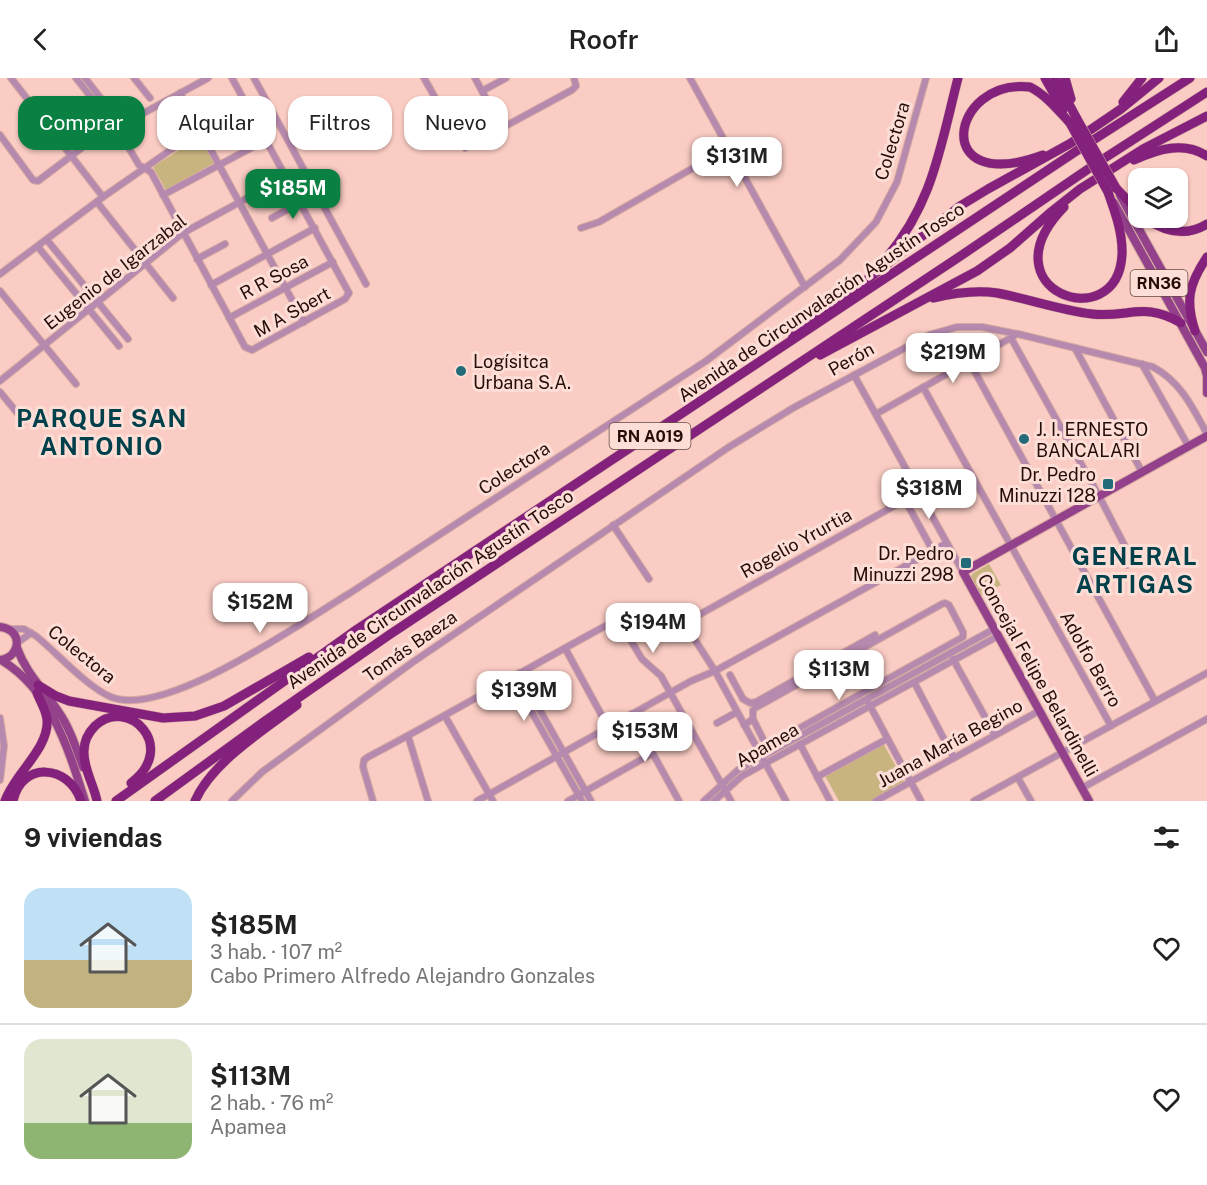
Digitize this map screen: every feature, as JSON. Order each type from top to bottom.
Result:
[{"type":"highway","points":[[861,284],[900,241],[924,200],[935,174],[958,78]]},
{"type":"highway","name":"RN36","points":[[1046,78],[1074,121],[1112,190]]},
{"type":"highway","name":"RN36","points":[[1055,78],[1074,121]]},
{"type":"highway","points":[[1065,78],[1074,121]]},
{"type":"highway","points":[[966,105],[963,123],[968,140],[978,153],[993,160],[1005,162],[1031,159],[1054,151],[1082,136],[1121,105],[1142,78]]},
{"type":"highway","points":[[693,407],[861,284],[960,206],[1082,136],[1121,109],[1159,78]]},
{"type":"highway","name":"Avenida de Circunvalación Agustín Tosco","points":[[114,801],[356,630],[1087,144],[1190,78]]},
{"type":"highway","points":[[1000,79],[1019,81],[1037,91],[1074,121]]},
{"type":"highway","name":"Avenida de Circunvalación Agustín Tosco","points":[[155,801],[256,727],[389,635],[1207,92]]},
{"type":"highway","points":[[777,377],[996,259],[1064,201],[1143,148],[1207,116]]},
{"type":"highway","points":[[1112,190],[1122,244],[1122,258],[1116,277],[1108,288],[1090,297],[1078,299],[1064,295],[1051,287],[1041,274],[1038,258],[1041,241],[1057,214],[1104,174],[1144,155],[1166,148],[1192,149],[1207,156]]},
{"type":"highway","points":[[1112,190],[1128,204]]},
{"type":"highway","points":[[1164,228],[1180,232],[1193,231],[1207,224]]},
{"type":"highway","points":[[1195,331],[1189,305],[1190,291],[1193,280],[1207,257]]},
{"type":"highway","points":[[917,303],[947,295],[995,293],[1072,312],[1113,315],[1148,310],[1159,312],[1181,323]]},
{"type":"highway","points":[[37,689],[69,701],[163,718],[195,716],[224,706],[356,630]]},
{"type":"highway","points":[[195,801],[205,783],[230,758],[389,635]]},
{"type":"highway","points":[[5,801],[10,788],[37,750],[45,732],[46,714],[37,689]]},
{"type":"highway","points":[[90,799],[84,756],[87,738],[95,726],[106,719],[119,717],[131,719],[140,725],[148,736],[151,747],[150,759],[140,776],[124,788],[114,801]]},
{"type":"highway","points":[[13,801],[16,791],[25,779],[37,773],[50,772],[61,775],[90,799]]},
{"type":"main road","name":"RN36","points":[[1112,190],[1205,368],[1207,393]]},
{"type":"main road","name":"RN36","points":[[1112,190],[1207,352]]},
{"type":"main road","points":[[963,572],[1207,435]]},
{"type":"main road","name":"Concejal Felipe Belardinelli","points":[[963,572],[1089,801]]},
{"type":"main road","points":[[0,627],[10,629],[17,638],[17,646],[25,668],[37,689]]},
{"type":"main road","points":[[1,660],[11,657],[17,646]]},
{"type":"main road","points":[[1,660],[37,689],[65,723],[73,740],[90,799]]},
{"type":"street","points":[[11,78],[103,197]]},
{"type":"street","points":[[76,78],[90,96]]},
{"type":"street","points":[[86,78],[99,96]]},
{"type":"street","points":[[134,78],[150,98]]},
{"type":"street","points":[[145,112],[207,78]]},
{"type":"street","points":[[232,78],[242,96]]},
{"type":"street","points":[[254,78],[366,284]]},
{"type":"street","points":[[424,78],[434,96]]},
{"type":"street","points":[[475,78],[485,96]]},
{"type":"street","points":[[482,91],[506,78]]},
{"type":"street","points":[[508,125],[572,90],[576,86],[574,78]]},
{"type":"street","points":[[690,78],[805,287]]},
{"type":"street","name":"Colectora","points":[[17,646],[31,633],[101,692],[118,699],[134,701],[179,689],[211,676],[350,593],[706,361],[853,248],[876,222],[901,171],[926,78]]},
{"type":"street","points":[[0,135],[33,180],[39,181],[82,150]]},
{"type":"street","points":[[581,228],[599,222],[728,148]]},
{"type":"street","points":[[130,150],[143,169],[151,172],[229,318]]},
{"type":"street","points":[[0,274],[171,150]]},
{"type":"street","points":[[211,150],[304,322]]},
{"type":"street","points":[[163,195],[247,150]]},
{"type":"street","points":[[271,150],[333,262]]},
{"type":"street","name":"Eugenio de Igarzabal","points":[[0,381],[183,233],[286,177]]},
{"type":"street","points":[[97,202],[173,298]]},
{"type":"street","points":[[272,218],[301,202]]},
{"type":"street","points":[[211,285],[315,228]]},
{"type":"street","points":[[47,240],[128,339]]},
{"type":"street","points":[[197,259],[225,244]]},
{"type":"street","points":[[38,247],[119,346]]},
{"type":"street","name":"R R Sosa","points":[[229,318],[333,262]]},
{"type":"street","name":"M A Sbert","points":[[229,318],[249,350],[255,349],[349,296],[333,262]]},
{"type":"street","points":[[0,291],[76,384]]},
{"type":"street","name":"Perón","points":[[613,525],[793,408],[915,341],[941,330],[970,326],[1018,334],[1142,363],[1162,372],[1179,387],[1207,435]]},
{"type":"street","points":[[876,414],[1018,334]]},
{"type":"street","points":[[1011,338],[1129,554],[1127,565]]},
{"type":"street","points":[[1075,348],[1142,472]]},
{"type":"street","points":[[969,361],[1155,701]]},
{"type":"street","points":[[1142,363],[1189,447]]},
{"type":"street","name":"Concejal Felipe Belardinelli","points":[[854,375],[963,572]]},
{"type":"street","name":"Adolfo Berro","points":[[923,387],[1111,726]]},
{"type":"street","points":[[0,392],[24,421]]},
{"type":"street","name":"Rogelio Yrurtia","points":[[715,671],[688,629],[688,621],[919,492]]},
{"type":"street","points":[[905,500],[933,551]]},
{"type":"street","points":[[613,525],[649,579]]},
{"type":"street","name":"Tomás Baeza","points":[[232,801],[262,772],[413,662],[613,525]]},
{"type":"street","points":[[477,801],[631,714],[715,671],[947,543]]},
{"type":"street","points":[[942,604],[949,605],[963,632],[963,638],[771,744],[765,742],[753,718],[755,708],[942,604]]},
{"type":"street","points":[[373,801],[363,767],[364,760],[368,757],[609,624],[615,623],[621,626],[642,659],[658,672],[731,801]]},
{"type":"street","points":[[10,629],[24,629],[31,633]]},
{"type":"street","name":"Apamea","points":[[704,801],[763,760],[866,699],[950,653],[996,632]]},
{"type":"street","name":"Apamea","points":[[763,760],[800,744],[914,682],[954,660],[996,632]]},
{"type":"street","points":[[730,675],[743,699],[750,703],[756,702],[875,635]]},
{"type":"street","points":[[565,648],[608,727]]},
{"type":"street","points":[[950,653],[994,735]]},
{"type":"street","points":[[715,671],[786,801]]},
{"type":"street","points":[[519,673],[591,801]]},
{"type":"street","points":[[977,800],[1207,673]]},
{"type":"street","points":[[512,677],[580,798]]},
{"type":"street","points":[[914,682],[954,758]]},
{"type":"street","points":[[733,704],[743,699]]},
{"type":"street","points":[[866,699],[921,801]]},
{"type":"street","name":"Juana María Begino","points":[[876,801],[1039,711]]},
{"type":"street","points":[[717,723],[737,712]]},
{"type":"street","points":[[631,714],[679,801]]},
{"type":"street","points":[[445,716],[493,801]]},
{"type":"street","points":[[0,718],[4,746],[0,780]]},
{"type":"street","points":[[744,725],[753,718]]},
{"type":"street","points":[[1082,788],[1207,719]]},
{"type":"street","points":[[408,736],[428,801]]},
{"type":"street","points":[[817,777],[887,738]]},
{"type":"street","points":[[800,744],[830,801]]},
{"type":"street","points":[[568,801],[580,798],[585,791],[652,753]]},
{"type":"street","points":[[1018,778],[1030,801]]},
{"type":"street","name":"Apamea","points":[[714,801],[723,787]]},
{"type":"shaded area","points":[[179,150],[206,150],[214,163],[166,190],[153,167]]},
{"type":"shaded area","points":[[989,564],[1001,585],[980,596],[970,580],[972,574]]},
{"type":"shaded area","points":[[883,743],[905,783],[872,801],[839,801],[825,776]]},
{"type":"place","name":"Logísitca Urbana S.A.","points":[[461,371]]},
{"type":"place","name":"J. I. ERNESTO BANCALARI","points":[[1024,439]]},
{"type":"place","name":"Dr. Pedro Minuzzi 128","points":[[1108,484]]},
{"type":"place","name":"Dr. Pedro Minuzzi 298","points":[[966,563]]},
{"type":"district","name":"PARQUE SAN ANTONIO","points":[[102,432]]},
{"type":"district","name":"GENERAL ARTIGAS","points":[[1135,570]]}]
